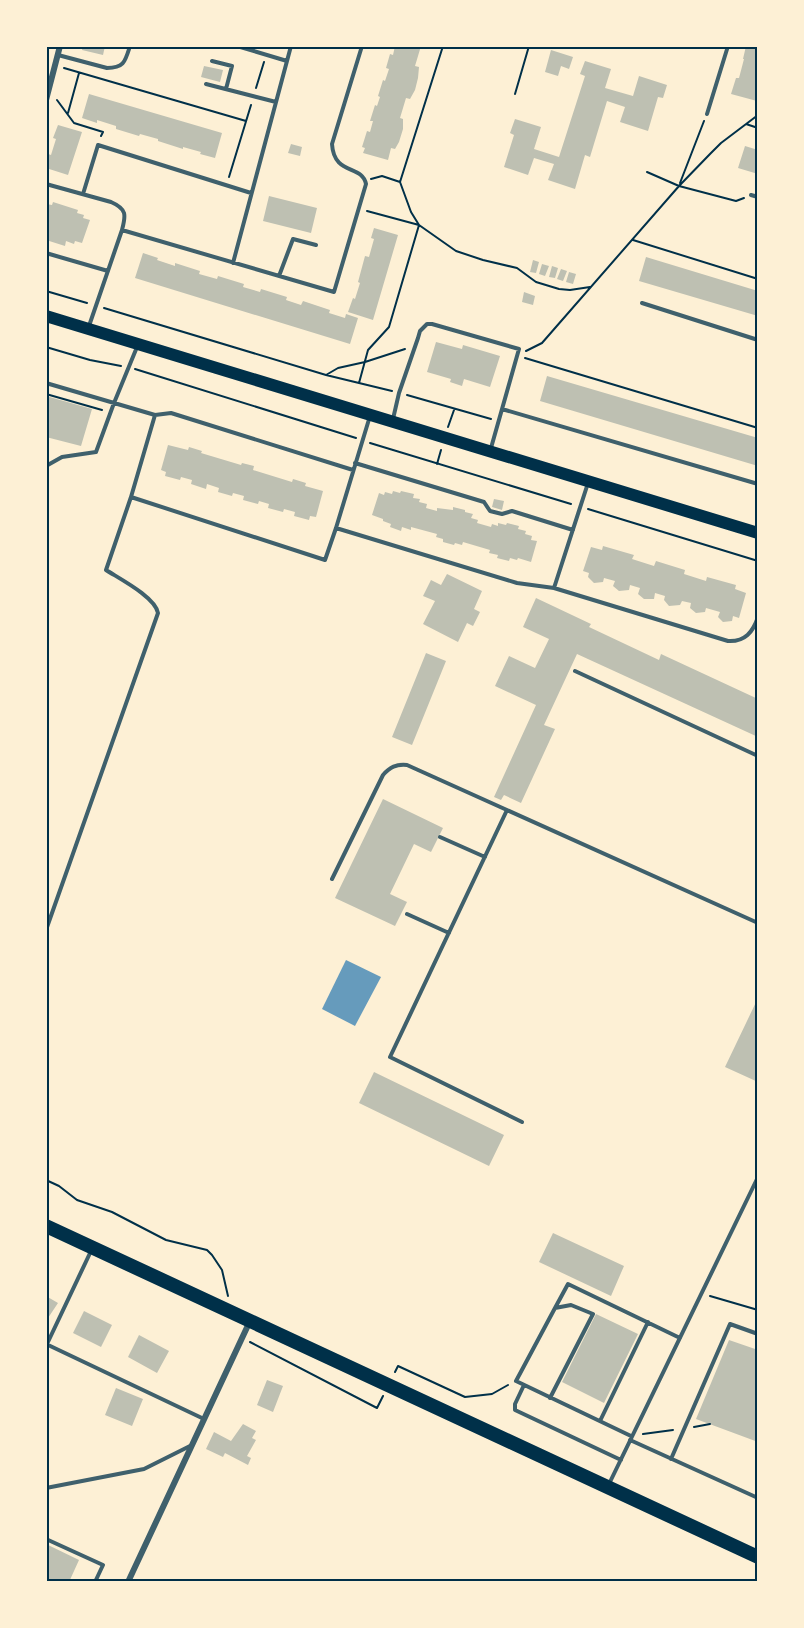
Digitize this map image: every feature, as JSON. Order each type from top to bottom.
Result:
[{"type":"highway","points":[[46,1226],[758,1557]]},
{"type":"main road","points":[[46,316],[758,533]]},
{"type":"street","points":[[46,100],[60,46]]},
{"type":"street","points":[[128,1581],[250,1320]]},
{"type":"lane","points":[[58,55],[106,68],[115,68],[124,63],[130,46]]},
{"type":"lane","points":[[237,46],[287,61]]},
{"type":"lane","points":[[233,263],[291,46]]},
{"type":"lane","points":[[122,230],[333,291],[366,184],[362,176],[337,162],[332,144],[362,46]]},
{"type":"lane","points":[[707,114],[728,46]]},
{"type":"lane","points":[[212,61],[232,66],[226,89]]},
{"type":"lane","points":[[206,84],[276,102]]},
{"type":"lane","points":[[83,194],[98,145],[251,193]]},
{"type":"lane","points":[[46,183],[121,207],[124,215],[122,230],[88,329]]},
{"type":"lane","points":[[751,195],[758,197]]},
{"type":"lane","points":[[279,276],[293,239],[316,245]]},
{"type":"lane","points":[[46,253],[108,271]]},
{"type":"lane","points":[[642,303],[758,340]]},
{"type":"lane","points":[[392,422],[399,393],[420,331],[424,326],[432,324],[519,349],[489,452]]},
{"type":"lane","points":[[46,466],[62,457],[96,452],[138,344]]},
{"type":"lane","points":[[46,383],[155,415],[171,413],[353,470]]},
{"type":"lane","points":[[502,409],[758,484]]},
{"type":"lane","points":[[46,930],[158,613],[156,606],[149,599],[106,570],[131,497],[155,415]]},
{"type":"lane","points":[[131,497],[325,560],[370,416]]},
{"type":"lane","points":[[355,463],[484,502],[490,511],[502,514],[512,511],[573,530]]},
{"type":"lane","points":[[554,588],[589,482]]},
{"type":"lane","points":[[336,528],[517,583],[554,588],[728,641],[736,642],[747,636],[758,617]]},
{"type":"lane","points":[[575,671],[758,756]]},
{"type":"lane","points":[[332,879],[380,780],[387,769],[400,764],[407,765],[758,924]]},
{"type":"lane","points":[[507,810],[390,1057],[522,1122]]},
{"type":"lane","points":[[440,837],[484,857]]},
{"type":"lane","points":[[407,914],[449,933]]},
{"type":"lane","points":[[607,1488],[758,1177]]},
{"type":"lane","points":[[93,1248],[47,1344],[205,1419]]},
{"type":"lane","points":[[680,1338],[568,1284],[516,1381],[600,1421],[671,1459],[758,1498]]},
{"type":"lane","points":[[550,1398],[593,1314],[571,1305],[555,1308]]},
{"type":"lane","points":[[600,1421],[648,1322]]},
{"type":"lane","points":[[671,1459],[730,1324],[758,1334]]},
{"type":"lane","points":[[524,1385],[515,1404],[515,1410],[621,1460]]},
{"type":"lane","points":[[46,1488],[144,1469],[193,1444]]},
{"type":"lane","points":[[46,1539],[102,1565],[95,1581]]},
{"type":"path","points":[[359,383],[368,350],[389,327],[419,225],[411,212],[400,182],[443,46]]},
{"type":"path","points":[[515,94],[529,46]]},
{"type":"path","points":[[227,186],[267,55]]},
{"type":"path","points":[[55,65],[246,121]]},
{"type":"path","points":[[68,113],[79,72]]},
{"type":"path","points":[[48,89],[74,123],[103,132],[98,145]]},
{"type":"path","points":[[679,186],[707,114]]},
{"type":"path","points":[[746,124],[758,128]]},
{"type":"path","points":[[647,172],[679,186],[736,201],[751,195]]},
{"type":"path","points":[[366,180],[382,176],[400,182]]},
{"type":"path","points":[[358,209],[419,225],[456,251],[517,268],[536,282],[559,289],[592,287]]},
{"type":"path","points":[[633,240],[758,279]]},
{"type":"path","points":[[46,291],[326,375],[499,421]]},
{"type":"path","points":[[326,375],[338,368],[415,346]]},
{"type":"path","points":[[46,347],[90,360],[128,367],[758,561]]},
{"type":"path","points":[[46,394],[110,413]]},
{"type":"path","points":[[46,1180],[59,1186],[77,1200],[112,1212],[166,1240],[207,1251],[222,1270],[232,1312]]},
{"type":"path","points":[[701,1295],[717,1297],[758,1310]]},
{"type":"path","points":[[242,1337],[377,1408]]},
{"type":"path","points":[[398,1366],[465,1397],[492,1394],[516,1381]]},
{"type":"path","points":[[631,1438],[710,1424]]},
{"type":"water","points":[[346,960],[381,977],[355,1026],[322,1009]]},
{"type":"building","points":[[83,46],[105,46],[103,55],[82,50]]},
{"type":"building","points":[[395,46],[421,46],[415,66],[419,67],[415,90],[410,99],[406,98],[400,118],[403,119],[403,129],[395,149],[391,148],[388,160],[363,153],[365,148],[362,147],[367,131],[370,132],[373,121],[370,121],[380,97],[378,96],[383,80],[385,81],[389,69],[386,68],[390,54],[393,55]]},
{"type":"building","points":[[746,46],[758,46],[757,101],[731,94],[736,78],[739,78]]},
{"type":"building","points":[[551,50],[573,57],[569,69],[561,66],[558,76],[545,72]]},
{"type":"building","points":[[585,61],[611,69],[605,88],[633,96],[639,76],[667,85],[663,98],[658,97],[648,131],[620,122],[625,107],[607,101],[590,157],[585,155],[575,189],[548,180],[554,164],[534,158],[528,175],[504,167],[514,135],[510,133],[515,119],[541,127],[534,149],[559,157],[585,76],[580,74]]},
{"type":"building","points":[[204,66],[223,70],[220,82],[201,77]]},
{"type":"building","points":[[89,94],[222,133],[215,158],[158,141],[158,139],[116,129],[116,126],[97,120],[97,123],[82,118]]},
{"type":"building","points":[[58,125],[82,132],[68,175],[46,168],[48,154],[51,155],[56,139],[53,138]]},
{"type":"building","points":[[291,144],[302,147],[300,156],[288,153]]},
{"type":"building","points":[[745,146],[758,150],[758,174],[738,168]]},
{"type":"building","points":[[269,196],[317,208],[311,233],[263,221]]},
{"type":"building","points":[[53,202],[78,210],[77,213],[84,215],[83,218],[90,220],[82,243],[75,241],[74,244],[66,241],[65,246],[46,240],[46,204],[52,205]]},
{"type":"building","points":[[374,228],[398,235],[373,320],[348,312],[360,283],[358,282],[365,256],[369,257],[374,239],[371,238]]},
{"type":"building","points":[[143,253],[175,266],[175,263],[200,271],[199,274],[217,279],[218,276],[244,284],[243,287],[260,292],[261,289],[287,297],[286,300],[301,305],[303,301],[345,318],[346,314],[358,318],[350,344],[135,278]]},
{"type":"building","points":[[646,257],[758,291],[758,316],[639,281]]},
{"type":"building","points":[[533,260],[539,262],[536,273],[530,272]]},
{"type":"building","points":[[542,264],[549,266],[545,276],[539,274]]},
{"type":"building","points":[[552,266],[558,268],[555,278],[549,277]]},
{"type":"building","points":[[561,269],[567,271],[563,281],[557,279]]},
{"type":"building","points":[[569,272],[576,274],[573,284],[566,282]]},
{"type":"building","points":[[524,292],[535,296],[533,305],[522,302]]},
{"type":"building","points":[[436,342],[462,349],[463,345],[500,356],[490,387],[464,379],[462,386],[450,382],[451,379],[427,372]]},
{"type":"building","points":[[547,376],[758,438],[758,466],[540,401]]},
{"type":"building","points":[[46,396],[92,409],[81,446],[46,437]]},
{"type":"building","points":[[168,445],[188,450],[189,447],[241,465],[242,463],[254,466],[253,470],[292,482],[293,479],[306,483],[305,486],[323,491],[316,517],[310,516],[309,520],[294,516],[295,512],[268,508],[269,504],[259,501],[258,504],[243,500],[244,496],[233,493],[232,496],[218,492],[219,488],[207,484],[206,489],[191,484],[192,480],[165,476],[166,472],[161,470]]},
{"type":"building","points":[[393,491],[414,494],[413,498],[420,499],[419,502],[427,504],[426,508],[437,511],[437,508],[453,510],[453,507],[465,510],[473,514],[471,518],[478,520],[477,523],[491,527],[492,524],[498,526],[498,523],[519,526],[518,529],[532,536],[531,540],[537,541],[531,562],[518,558],[517,560],[510,558],[509,561],[497,558],[498,555],[489,553],[490,550],[463,542],[462,545],[455,543],[454,545],[443,542],[443,539],[436,537],[437,534],[411,527],[411,530],[402,527],[401,531],[390,527],[391,524],[372,515],[379,493],[392,494]]},
{"type":"building","points":[[494,499],[504,501],[502,510],[492,507]]},
{"type":"building","points":[[603,546],[634,555],[632,559],[654,566],[656,561],[685,570],[684,574],[706,581],[707,577],[736,585],[735,589],[746,593],[739,618],[733,616],[732,621],[723,622],[718,617],[720,612],[706,608],[705,612],[696,613],[690,608],[691,603],[682,601],[680,605],[669,606],[664,600],[665,596],[655,593],[654,599],[644,599],[638,594],[640,588],[630,585],[629,590],[619,591],[613,586],[615,581],[604,578],[603,582],[594,583],[588,577],[589,573],[583,571],[591,547],[602,550]]},
{"type":"building","points":[[447,574],[482,591],[474,609],[480,612],[473,626],[467,623],[458,642],[423,624],[435,601],[423,596],[431,580],[441,585]]},
{"type":"building","points":[[536,598],[591,624],[589,627],[659,660],[661,654],[758,699],[758,737],[577,654],[544,725],[555,729],[521,803],[504,795],[501,800],[494,797],[536,705],[495,686],[509,656],[535,668],[549,639],[523,627]]},
{"type":"building","points":[[426,653],[446,661],[412,745],[392,737]]},
{"type":"building","points":[[383,799],[443,828],[431,852],[414,844],[390,894],[407,902],[395,926],[335,898]]},
{"type":"building","points":[[758,998],[758,1082],[725,1067]]},
{"type":"building","points":[[374,1072],[504,1135],[489,1166],[359,1103]]},
{"type":"building","points":[[553,1233],[624,1266],[611,1296],[539,1262]]},
{"type":"building","points":[[46,1296],[58,1303],[46,1321]]},
{"type":"building","points":[[84,1311],[112,1325],[101,1347],[73,1333]]},
{"type":"building","points":[[596,1314],[638,1334],[604,1403],[562,1382]]},
{"type":"building","points":[[139,1335],[169,1351],[157,1373],[128,1357]]},
{"type":"building","points":[[729,1340],[758,1350],[758,1442],[696,1419]]},
{"type":"building","points":[[267,1380],[283,1386],[273,1412],[257,1405]]},
{"type":"building","points":[[116,1388],[143,1399],[132,1426],[105,1415]]},
{"type":"building","points":[[243,1424],[256,1431],[252,1438],[256,1440],[247,1456],[251,1458],[248,1465],[225,1453],[223,1457],[206,1449],[214,1432],[231,1441]]},
{"type":"building","points":[[46,1544],[79,1560],[69,1582],[46,1582]]}]
